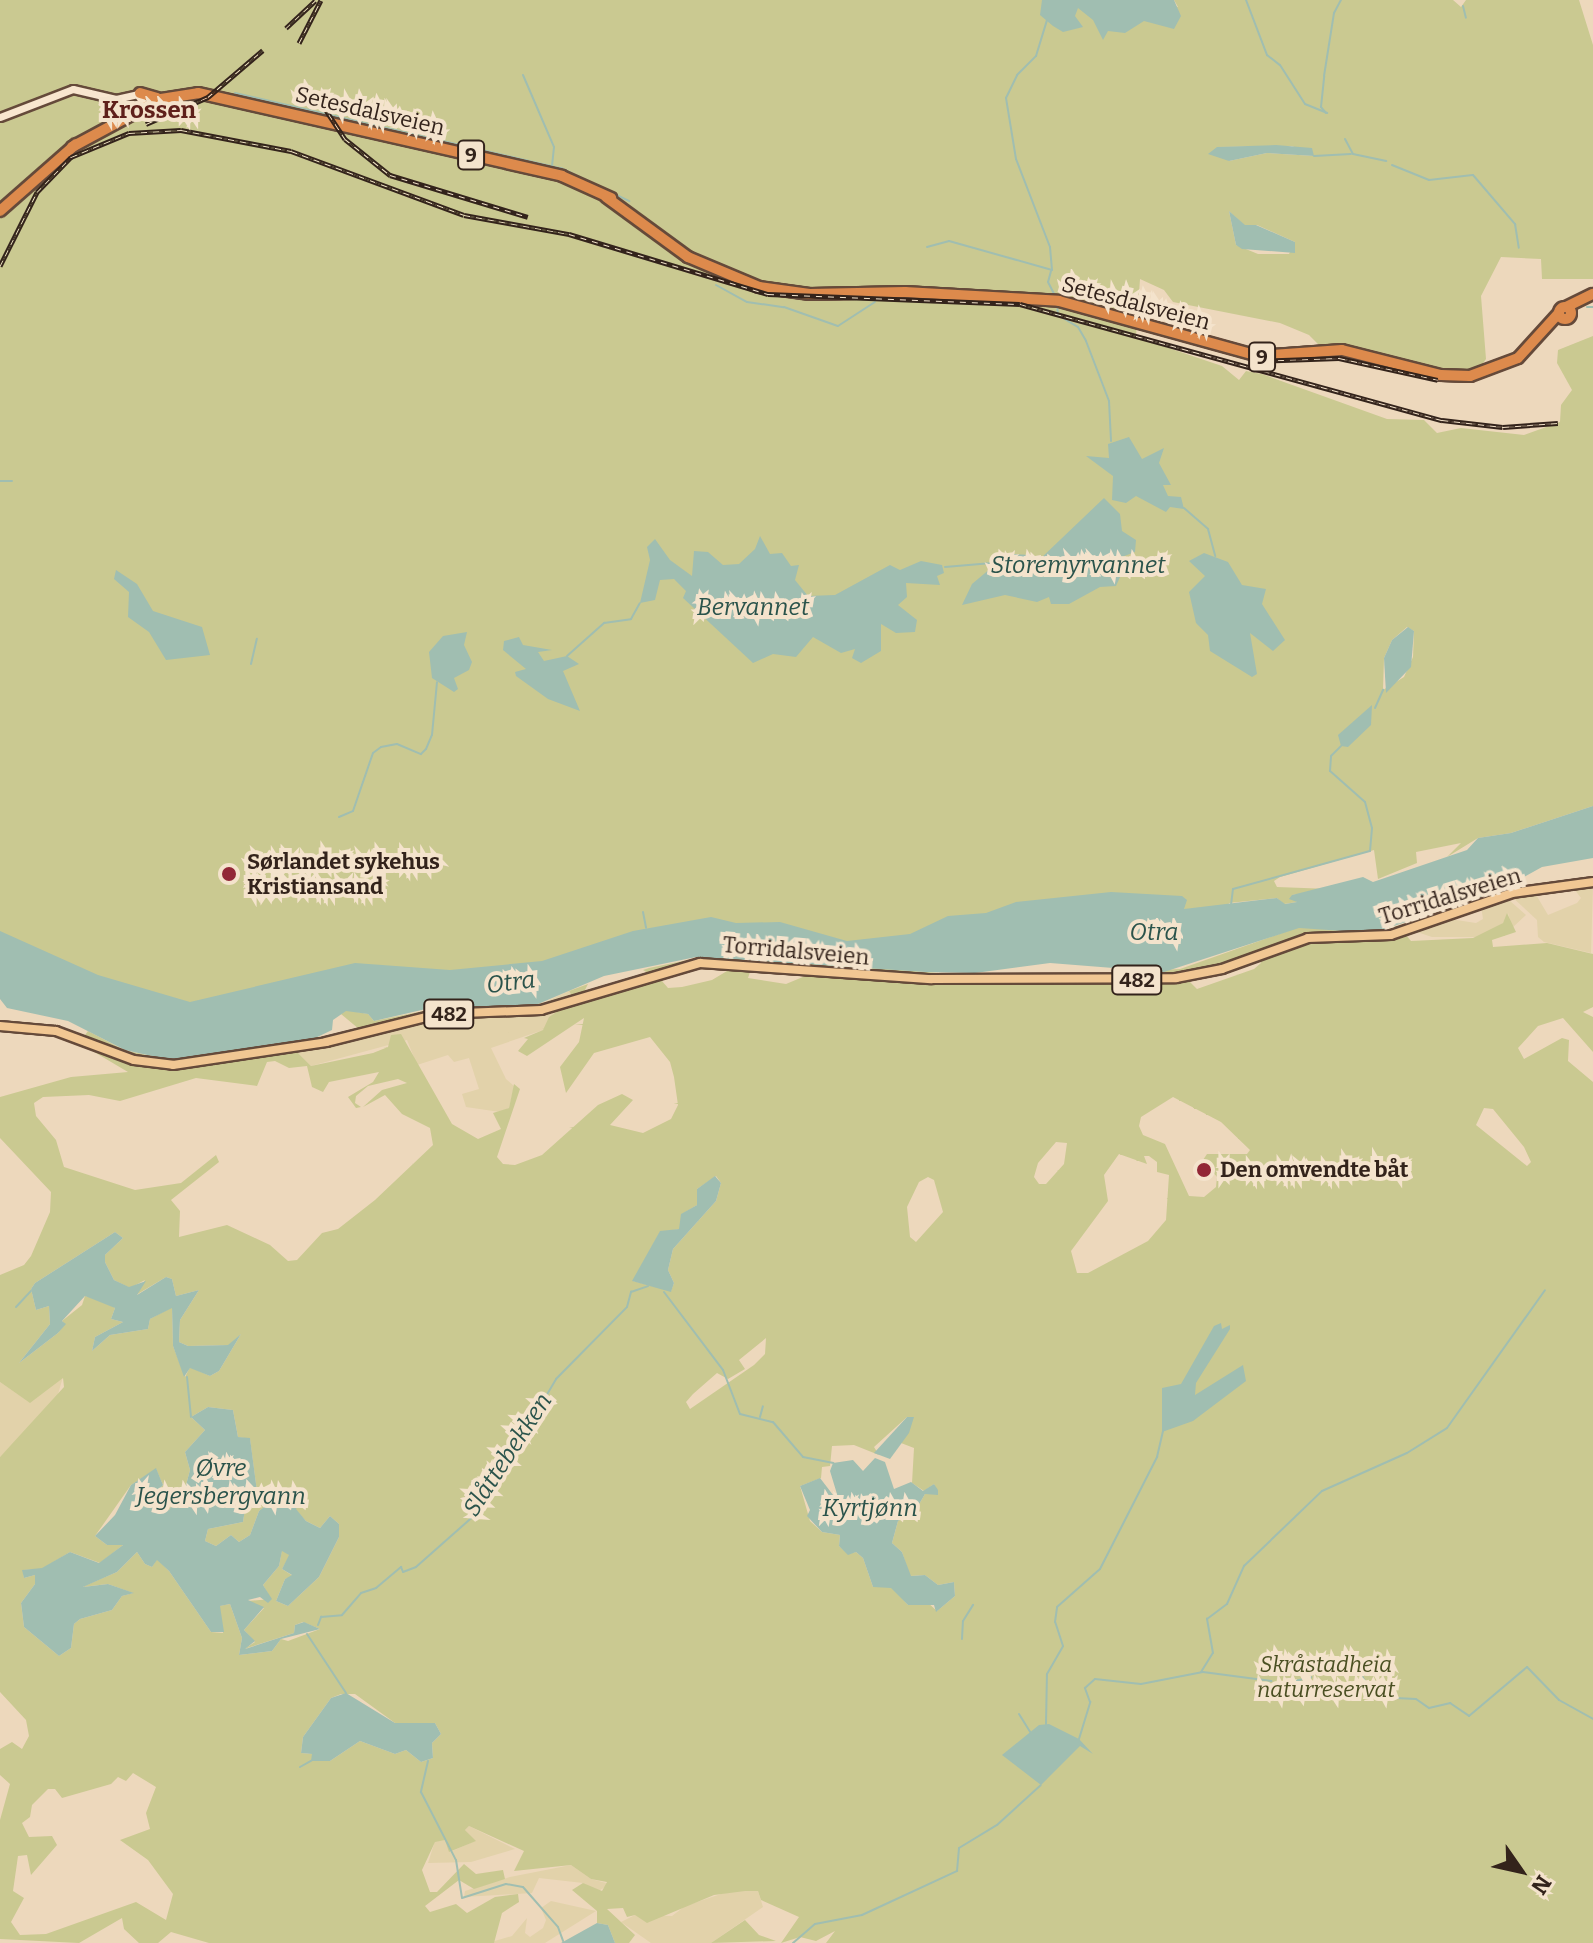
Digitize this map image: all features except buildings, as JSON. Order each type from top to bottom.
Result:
[{"type":"highway","name":"Setesdalsveien","points":[[0,211],[72,147],[144,102],[190,91],[562,176],[606,197],[657,237],[717,272],[768,289],[1059,301],[1253,356],[1349,350],[1453,377],[1505,366],[1588,297]]},
{"type":"highway","name":"Setesdalsveien","points":[[144,102],[176,94],[215,95]]},
{"type":"main road","points":[[0,117],[68,89],[144,102]]},
{"type":"main road","name":"Torridalsveien","points":[[0,1026],[56,1031],[134,1060],[169,1065],[326,1042],[438,1014],[541,1010],[700,963],[931,979],[1176,978],[1222,969],[1308,938],[1391,935],[1497,897],[1593,882]]},
{"type":"shaded area","points":[[1593,885],[1591,953],[1544,942],[1538,937],[1537,920],[1511,896],[1535,893],[1548,915],[1577,903],[1581,898],[1572,886]]},
{"type":"shaded area","points":[[1509,900],[1526,915],[1512,928],[1508,913],[1503,923],[1478,937],[1432,937],[1414,931],[1443,918],[1476,923],[1483,919],[1481,905]]},
{"type":"shaded area","points":[[569,991],[576,1000],[543,1030],[491,1048],[506,1079],[514,1086],[509,1108],[500,1112],[466,1107],[462,1094],[479,1089],[469,1058],[454,1062],[448,1055],[417,1065],[407,1040],[311,1066],[295,1050],[452,1003],[483,1010],[545,1002]]},
{"type":"shaded area","points":[[63,1377],[56,1401],[0,1457],[0,1382],[29,1402]]},
{"type":"shaded area","points":[[469,1826],[515,1849],[471,1862],[428,1863],[435,1841],[445,1840],[450,1852],[475,1841],[465,1830]]},
{"type":"shaded area","points":[[571,1865],[591,1879],[610,1884],[597,1892],[583,1883],[539,1878],[532,1893],[464,1897],[465,1891],[510,1877]]},
{"type":"shaded area","points":[[730,1891],[758,1891],[763,1907],[711,1943],[651,1943],[621,1922],[635,1915],[672,1916],[685,1906]]},
{"type":"shaded area","points":[[551,1901],[596,1911],[545,1943],[488,1943],[512,1936],[527,1918],[525,1933],[530,1937],[543,1928],[546,1920],[541,1908]]},
{"type":"green space","points":[[0,0],[1154,0],[1178,7],[1174,0],[1453,0],[1461,7],[1466,0],[1579,0],[1593,45],[1593,279],[1542,279],[1541,259],[1501,257],[1481,296],[1486,359],[1477,372],[1454,375],[1349,346],[1323,349],[1309,335],[1280,323],[1173,302],[1164,290],[1140,279],[1136,337],[1222,366],[1239,380],[1246,371],[1262,374],[1387,419],[1424,420],[1437,433],[1461,428],[1524,435],[1560,422],[1561,405],[1572,390],[1557,363],[1558,350],[1593,336],[1593,806],[1511,833],[1478,838],[1447,857],[1461,843],[1416,852],[1417,863],[1378,879],[1374,850],[1280,877],[1274,881],[1277,887],[1330,889],[1292,895],[1297,902],[1284,904],[1277,898],[1229,903],[1221,929],[885,952],[758,942],[198,1015],[0,958]],"holes":[[[1292,146],[1314,156],[1267,153],[1229,161],[1217,147]],[[1229,211],[1245,226],[1257,225],[1295,242],[1289,254],[1258,254],[1236,245]],[[1407,627],[1414,631],[1413,657],[1404,677],[1383,690],[1384,658],[1392,640]]]},
{"type":"green space","name":"Skråstadheia naturreservat","points":[[1507,913],[1516,932],[1492,940],[1493,947],[1547,943],[1593,954],[1593,1007],[1583,1012],[1593,1017],[1593,1052],[1563,1018],[1538,1026],[1518,1048],[1524,1059],[1562,1038],[1569,1040],[1568,1061],[1593,1082],[1593,1943],[826,1943],[835,1931],[816,1941],[800,1937],[781,1943],[799,1917],[761,1900],[758,1891],[745,1891],[714,1895],[647,1923],[635,1915],[627,1917],[623,1908],[607,1909],[635,1935],[629,1943],[615,1943],[608,1925],[597,1923],[597,1911],[572,1890],[583,1883],[602,1891],[607,1882],[591,1879],[571,1865],[514,1871],[524,1851],[469,1826],[465,1830],[476,1841],[449,1852],[445,1840],[435,1842],[422,1870],[430,1892],[437,1892],[464,1864],[476,1874],[503,1870],[505,1879],[474,1889],[459,1880],[425,1906],[430,1912],[456,1904],[467,1913],[495,1897],[518,1894],[519,1902],[502,1913],[494,1943],[209,1943],[171,1932],[158,1943],[139,1943],[124,1929],[122,1918],[79,1943],[0,1939],[0,1820],[10,1784],[0,1775],[0,1749],[12,1742],[22,1749],[29,1736],[26,1720],[0,1692],[0,1457],[64,1387],[63,1378],[30,1403],[0,1382],[0,1275],[24,1265],[31,1256],[50,1212],[51,1192],[0,1138],[0,1097],[71,1077],[128,1072],[79,1043],[88,1031],[124,1050],[170,1060],[320,1037],[324,1042],[336,1040],[295,1050],[311,1066],[373,1053],[388,1047],[391,1035],[401,1034],[452,1124],[478,1139],[501,1129],[493,1113],[509,1108],[514,1084],[520,1089],[497,1157],[503,1164],[515,1165],[542,1155],[598,1105],[622,1094],[633,1100],[610,1125],[643,1133],[671,1119],[678,1105],[674,1077],[670,1062],[650,1037],[594,1053],[566,1093],[560,1067],[579,1042],[584,1018],[527,1056],[518,1051],[528,1039],[524,1038],[543,1030],[549,1017],[575,1000],[569,991],[588,984],[584,992],[612,990],[641,980],[648,973],[643,970],[712,955],[1028,980],[1138,979],[1140,971],[1180,969],[1299,927],[1373,933],[1415,921],[1406,935],[1411,941],[1473,938],[1503,923]],"holes":[[[1257,957],[1261,963],[1254,969],[1197,989],[1186,978]],[[719,960],[732,968],[712,980],[682,987],[668,988],[662,981],[664,970],[677,964]],[[766,966],[790,966],[810,974],[786,984],[748,978],[751,969]],[[275,1061],[289,1068],[307,1066],[312,1087],[323,1092],[329,1082],[379,1072],[373,1082],[348,1097],[356,1108],[361,1107],[355,1103],[356,1096],[368,1086],[398,1079],[407,1083],[382,1090],[363,1107],[385,1095],[402,1114],[430,1128],[433,1145],[375,1200],[338,1229],[322,1233],[297,1260],[288,1261],[270,1245],[227,1225],[179,1237],[180,1211],[171,1200],[219,1162],[216,1155],[181,1183],[135,1190],[64,1167],[56,1140],[36,1116],[34,1103],[43,1097],[89,1095],[120,1101],[196,1078],[257,1086],[267,1062]],[[1173,1097],[1221,1122],[1250,1150],[1247,1154],[1207,1154],[1203,1160],[1217,1177],[1216,1187],[1204,1197],[1189,1196],[1165,1144],[1143,1135],[1139,1126],[1141,1117]],[[1484,1108],[1493,1109],[1524,1147],[1531,1162],[1527,1166],[1476,1125]],[[1056,1142],[1067,1143],[1064,1164],[1046,1184],[1039,1184],[1034,1177],[1038,1163]],[[1119,1154],[1147,1164],[1144,1156],[1149,1156],[1157,1162],[1157,1172],[1169,1175],[1166,1220],[1148,1241],[1088,1273],[1077,1273],[1071,1251],[1108,1201],[1104,1175]],[[716,1176],[721,1183],[716,1201],[673,1249],[668,1270],[674,1283],[671,1291],[633,1281],[660,1232],[680,1229],[682,1214],[697,1205],[697,1189]],[[928,1177],[934,1180],[943,1212],[916,1242],[910,1237],[907,1207],[919,1182]],[[115,1232],[123,1238],[105,1255],[114,1280],[130,1288],[145,1280],[136,1295],[166,1277],[172,1279],[176,1296],[199,1290],[180,1320],[179,1342],[188,1346],[229,1345],[241,1334],[219,1371],[210,1376],[190,1367],[185,1377],[173,1346],[172,1307],[150,1319],[148,1329],[110,1335],[92,1351],[95,1337],[123,1322],[111,1319],[115,1308],[102,1299],[85,1296],[82,1305],[62,1321],[65,1324],[58,1333],[19,1363],[50,1324],[49,1306],[36,1310],[31,1289],[35,1283]],[[766,1338],[765,1354],[754,1365],[690,1409],[686,1402],[717,1373],[728,1379],[745,1369],[739,1360]],[[208,1407],[233,1410],[238,1437],[250,1439],[257,1504],[246,1502],[243,1522],[208,1529],[205,1541],[216,1546],[231,1535],[239,1542],[250,1535],[259,1511],[283,1492],[303,1497],[295,1509],[306,1521],[320,1528],[330,1516],[339,1524],[339,1537],[319,1577],[288,1606],[276,1601],[285,1579],[293,1576],[282,1569],[290,1555],[282,1550],[279,1566],[263,1585],[271,1599],[247,1601],[264,1608],[244,1630],[255,1642],[244,1649],[294,1633],[295,1625],[303,1622],[320,1629],[288,1641],[281,1639],[272,1651],[239,1655],[242,1638],[230,1604],[219,1606],[223,1633],[211,1632],[169,1571],[157,1559],[152,1567],[145,1564],[137,1552],[117,1572],[82,1587],[108,1584],[133,1593],[122,1596],[112,1610],[80,1619],[74,1624],[71,1648],[59,1656],[24,1627],[21,1603],[35,1584],[35,1575],[24,1578],[23,1570],[42,1569],[70,1552],[100,1563],[123,1545],[107,1545],[95,1536],[131,1485],[156,1469],[163,1485],[149,1499],[156,1511],[169,1510],[186,1485],[190,1470],[185,1452],[205,1430],[191,1417]],[[907,1417],[913,1418],[901,1443],[914,1448],[912,1483],[924,1491],[934,1484],[938,1494],[925,1494],[914,1513],[898,1521],[892,1543],[902,1552],[910,1576],[925,1575],[938,1585],[954,1582],[955,1596],[937,1611],[927,1602],[908,1605],[892,1587],[873,1587],[863,1558],[856,1552],[848,1554],[839,1546],[840,1535],[822,1532],[810,1521],[800,1486],[821,1478],[822,1467],[830,1466],[832,1446],[854,1445],[879,1455],[874,1447]],[[341,1694],[355,1694],[395,1723],[435,1723],[441,1734],[432,1743],[433,1758],[421,1762],[406,1750],[395,1754],[360,1741],[330,1761],[312,1760],[312,1754],[301,1753],[303,1737],[331,1698]],[[133,1773],[156,1787],[146,1813],[150,1829],[120,1840],[148,1860],[173,1894],[166,1920],[136,1902],[46,1934],[20,1935],[11,1922],[24,1898],[13,1891],[18,1856],[27,1855],[31,1875],[57,1845],[52,1836],[29,1837],[22,1823],[30,1817],[32,1805],[48,1789],[55,1789],[62,1798],[111,1784],[118,1777],[126,1781]]]},
{"type":"green space","points":[[438,1008],[344,1038],[359,1029],[341,1014],[346,1010],[368,1014],[374,1021]]},
{"type":"green space","points":[[745,1920],[759,1935],[776,1941],[711,1943]]},
{"type":"water","points":[[1042,0],[1174,0],[1181,16],[1174,29],[1144,21],[1125,33],[1108,31],[1103,40],[1093,20],[1078,8],[1075,16],[1083,27],[1063,32],[1053,26],[1040,15]]},
{"type":"water","points":[[1276,145],[1312,148],[1314,156],[1267,153],[1229,161],[1208,154],[1217,147]]},
{"type":"water","points":[[1229,211],[1245,225],[1256,225],[1295,242],[1295,253],[1242,249],[1236,245]]},
{"type":"water","points":[[1129,437],[1142,459],[1164,448],[1159,463],[1171,485],[1163,485],[1168,496],[1181,497],[1184,509],[1170,507],[1166,512],[1136,496],[1126,503],[1112,500],[1113,476],[1086,456],[1109,458],[1108,444]]},
{"type":"water","name":"Storemyrvannet","points":[[1104,498],[1120,514],[1122,531],[1136,540],[1135,552],[1119,558],[1115,566],[1121,575],[1116,586],[1100,587],[1069,604],[1051,604],[1049,597],[1037,602],[1005,595],[962,605],[972,584],[991,568],[994,553],[1031,555],[1039,560]]},
{"type":"water","name":"Bervannet","points":[[760,536],[770,554],[782,553],[791,566],[799,565],[795,580],[808,596],[835,595],[890,565],[900,570],[921,561],[942,565],[944,573],[937,576],[940,585],[906,583],[907,597],[898,605],[917,620],[915,632],[896,633],[881,624],[881,651],[861,663],[852,658],[855,649],[841,653],[813,637],[796,657],[773,654],[753,663],[683,598],[686,591],[674,579],[660,580],[655,600],[640,603],[650,560],[647,547],[655,539],[670,560],[692,576],[694,551],[708,552],[723,565],[739,564],[755,549]]},
{"type":"water","points":[[1204,553],[1228,562],[1242,585],[1266,589],[1262,604],[1285,640],[1273,651],[1250,633],[1257,674],[1252,677],[1210,651],[1208,635],[1196,623],[1189,592],[1205,576],[1189,561]]},
{"type":"water","points":[[116,570],[137,584],[153,611],[202,627],[210,655],[166,660],[149,632],[128,617],[129,592],[114,579]]},
{"type":"water","points":[[1408,627],[1414,631],[1411,667],[1386,693],[1384,658],[1392,640]]},
{"type":"water","points":[[467,632],[464,645],[472,662],[469,670],[454,678],[458,689],[454,692],[432,678],[429,652],[443,636]]},
{"type":"water","points":[[519,637],[523,645],[552,650],[538,652],[544,661],[567,656],[579,664],[563,671],[580,711],[548,699],[516,676],[515,672],[526,669],[503,650],[504,641]]},
{"type":"water","points":[[1372,705],[1371,725],[1348,747],[1341,746],[1338,735]]},
{"type":"water","name":"Otra","points":[[1593,806],[1593,858],[1542,867],[1501,890],[1373,933],[1299,928],[1164,972],[1050,963],[975,973],[926,972],[696,957],[604,976],[531,1007],[483,1010],[452,1003],[374,1021],[368,1014],[346,1011],[333,1020],[332,1030],[311,1040],[170,1060],[125,1050],[68,1021],[7,1008],[0,999],[0,931],[98,975],[190,1002],[355,963],[450,970],[542,961],[633,931],[711,917],[736,923],[780,922],[847,941],[910,934],[948,916],[986,913],[1016,902],[1111,892],[1182,896],[1187,900],[1184,909],[1277,898],[1285,904],[1297,902],[1289,899],[1292,895],[1363,877],[1373,882],[1467,850],[1478,838],[1511,833]]},
{"type":"water","points":[[715,1176],[721,1183],[716,1201],[673,1249],[668,1270],[674,1283],[671,1292],[632,1281],[660,1231],[679,1229],[681,1214],[697,1205],[697,1189]]},
{"type":"water","points":[[115,1232],[123,1238],[105,1255],[114,1280],[129,1287],[146,1281],[137,1295],[166,1277],[172,1279],[176,1296],[199,1290],[180,1320],[179,1342],[188,1346],[228,1345],[241,1334],[219,1371],[210,1376],[190,1368],[184,1377],[173,1346],[172,1308],[150,1319],[148,1329],[110,1335],[92,1351],[95,1337],[123,1322],[111,1319],[115,1308],[85,1296],[62,1321],[66,1324],[58,1333],[19,1363],[50,1324],[49,1306],[36,1310],[31,1289],[35,1283]]},
{"type":"water","points":[[1221,1323],[1222,1329],[1230,1325],[1230,1329],[1196,1383],[1195,1395],[1243,1365],[1246,1381],[1193,1421],[1162,1432],[1162,1388],[1181,1384],[1214,1326]]},
{"type":"water","name":"Øvre Jegersbergvann","points":[[208,1407],[233,1410],[238,1437],[250,1438],[258,1499],[257,1504],[246,1503],[243,1522],[208,1529],[205,1541],[216,1546],[231,1535],[239,1542],[250,1535],[259,1511],[283,1492],[303,1497],[296,1509],[306,1521],[320,1528],[330,1516],[339,1524],[339,1537],[319,1577],[288,1606],[276,1601],[285,1579],[292,1575],[282,1569],[289,1555],[282,1551],[279,1566],[263,1585],[272,1599],[268,1603],[260,1597],[248,1600],[264,1607],[244,1630],[255,1641],[245,1649],[294,1633],[295,1625],[304,1622],[320,1629],[281,1639],[272,1651],[239,1655],[242,1638],[230,1604],[220,1606],[224,1632],[211,1632],[169,1571],[157,1560],[152,1567],[145,1564],[137,1552],[117,1572],[83,1587],[108,1584],[134,1593],[122,1596],[112,1610],[80,1619],[74,1624],[71,1648],[59,1656],[24,1627],[21,1603],[35,1584],[35,1575],[24,1578],[22,1570],[42,1568],[70,1552],[99,1563],[123,1545],[107,1545],[95,1536],[115,1515],[131,1485],[156,1468],[163,1485],[150,1500],[156,1511],[169,1510],[186,1485],[190,1470],[185,1452],[205,1430],[191,1417]]},
{"type":"water","name":"Kyrtjønn","points":[[907,1417],[914,1417],[909,1433],[890,1459],[874,1453]]},
{"type":"water","name":"Kyrtjønn","points":[[875,1458],[885,1462],[894,1489],[911,1482],[923,1491],[934,1484],[938,1490],[938,1495],[925,1494],[914,1513],[898,1521],[892,1543],[902,1552],[911,1576],[925,1575],[938,1585],[954,1582],[955,1596],[936,1612],[934,1605],[908,1605],[891,1588],[873,1587],[863,1558],[856,1552],[848,1555],[839,1546],[840,1535],[822,1532],[807,1516],[810,1510],[800,1486],[820,1478],[840,1504],[830,1471],[833,1463],[853,1460],[863,1471]]},
{"type":"water","points":[[346,1693],[395,1723],[435,1723],[441,1734],[432,1743],[433,1758],[421,1762],[406,1750],[395,1754],[360,1741],[330,1761],[311,1761],[312,1754],[301,1753],[303,1737],[331,1698]]},
{"type":"water","points":[[1049,1724],[1079,1739],[1093,1754],[1080,1746],[1041,1785],[1002,1755],[1039,1725]]},
{"type":"water","points":[[597,1923],[608,1925],[615,1943],[561,1943]]},
{"type":"waterway","points":[[1246,0],[1267,55],[1280,65],[1305,104],[1327,113]]},
{"type":"waterway","points":[[1326,113],[1321,107],[1324,76],[1334,13],[1341,0]]},
{"type":"waterway","points":[[1463,6],[1466,18]]},
{"type":"waterway","points":[[927,247],[949,241],[1052,270],[1050,247],[1016,159],[1006,98],[1017,75],[1036,56],[1047,21]]},
{"type":"waterway","points":[[523,75],[554,147],[552,166]]},
{"type":"waterway","points":[[235,93],[561,168],[629,201]]},
{"type":"waterway","points":[[1345,139],[1353,154],[1386,161]]},
{"type":"waterway","points":[[1314,156],[1351,154]]},
{"type":"waterway","points":[[1392,165],[1429,180],[1473,175],[1515,224],[1519,248]]},
{"type":"waterway","points":[[1051,271],[1048,282],[1056,298]]},
{"type":"waterway","points":[[716,285],[747,302],[784,307],[838,326],[875,302]]},
{"type":"waterway","points":[[1057,304],[1058,315],[1078,327],[1086,341],[1109,401],[1111,441]]},
{"type":"waterway","points":[[1587,307],[1593,307]]},
{"type":"waterway","points":[[1531,351],[1552,330]]},
{"type":"waterway","points":[[1334,356],[1378,364]]},
{"type":"waterway","points":[[1475,379],[1513,365]]},
{"type":"waterway","points":[[0,481],[12,481]]},
{"type":"waterway","points":[[1184,508],[1208,529],[1215,556]]},
{"type":"waterway","points":[[945,567],[992,563]]},
{"type":"waterway","points":[[567,656],[604,623],[631,619],[640,603]]},
{"type":"waterway","points":[[251,664],[257,639]]},
{"type":"waterway","points":[[339,817],[353,811],[373,753],[381,747],[397,744],[421,754],[426,749],[432,735],[437,682]]},
{"type":"waterway","points":[[1375,708],[1383,690]]},
{"type":"waterway","points":[[1231,905],[1233,889],[1370,851],[1372,828],[1365,802],[1330,771],[1331,756],[1341,746]]},
{"type":"waterway","points":[[643,912],[646,928]]},
{"type":"waterway","name":"Slåttebekken","points":[[318,1625],[321,1617],[342,1615],[361,1593],[376,1588],[401,1567],[403,1572],[416,1567],[476,1514],[556,1379],[627,1307],[631,1292],[648,1286]]},
{"type":"waterway","points":[[1201,1672],[1213,1653],[1207,1619],[1227,1604],[1244,1566],[1322,1491],[1407,1453],[1447,1428],[1545,1290]]},
{"type":"waterway","points":[[16,1307],[31,1291]]},
{"type":"waterway","points":[[664,1292],[723,1370],[740,1414],[773,1422],[803,1457],[833,1463]]},
{"type":"waterway","points":[[187,1377],[191,1417]]},
{"type":"waterway","points":[[760,1417],[763,1406]]},
{"type":"waterway","points":[[1046,1724],[1047,1674],[1063,1646],[1055,1622],[1057,1607],[1100,1569],[1157,1457],[1163,1431]]},
{"type":"waterway","points":[[962,1639],[963,1621],[973,1605]]},
{"type":"waterway","points":[[307,1634],[346,1693]]},
{"type":"waterway","points":[[1345,1671],[1358,1669],[1374,1697],[1416,1699],[1429,1708],[1450,1703],[1469,1716],[1527,1667],[1559,1700],[1593,1719]]},
{"type":"waterway","points":[[1079,1739],[1090,1702],[1085,1688],[1095,1679],[1141,1684],[1203,1672],[1271,1681]]},
{"type":"waterway","points":[[1286,1683],[1311,1677]]},
{"type":"waterway","points":[[1019,1714],[1031,1733]]},
{"type":"waterway","points":[[300,1767],[311,1761]]},
{"type":"waterway","points":[[428,1761],[421,1792],[456,1860],[462,1898],[506,1884],[523,1887],[558,1927],[563,1941]]},
{"type":"waterway","points":[[793,1943],[815,1924],[862,1915],[957,1871],[959,1848],[997,1825],[1041,1785]]},
{"type":"railway","points":[[299,43],[321,0]]},
{"type":"railway","points":[[286,28],[315,1]]},
{"type":"railway","points":[[146,124],[208,97],[263,50]]},
{"type":"railway","points":[[322,104],[345,139],[390,175],[528,217]]},
{"type":"railway","points":[[0,266],[37,192],[71,157],[129,133],[181,130],[291,151],[464,215],[569,234],[768,294],[1020,304],[1442,420],[1503,427],[1558,423]]},
{"type":"railway","points":[[1254,361],[1339,358],[1438,380]]},
{"type":"place","name":"Sørlandet sykehus Kristiansand","points":[[229,874]]},
{"type":"place","name":"Den omvendte båt","points":[[1204,1170]]},
{"type":"district","name":"Krossen","points":[[149,111]]}]
